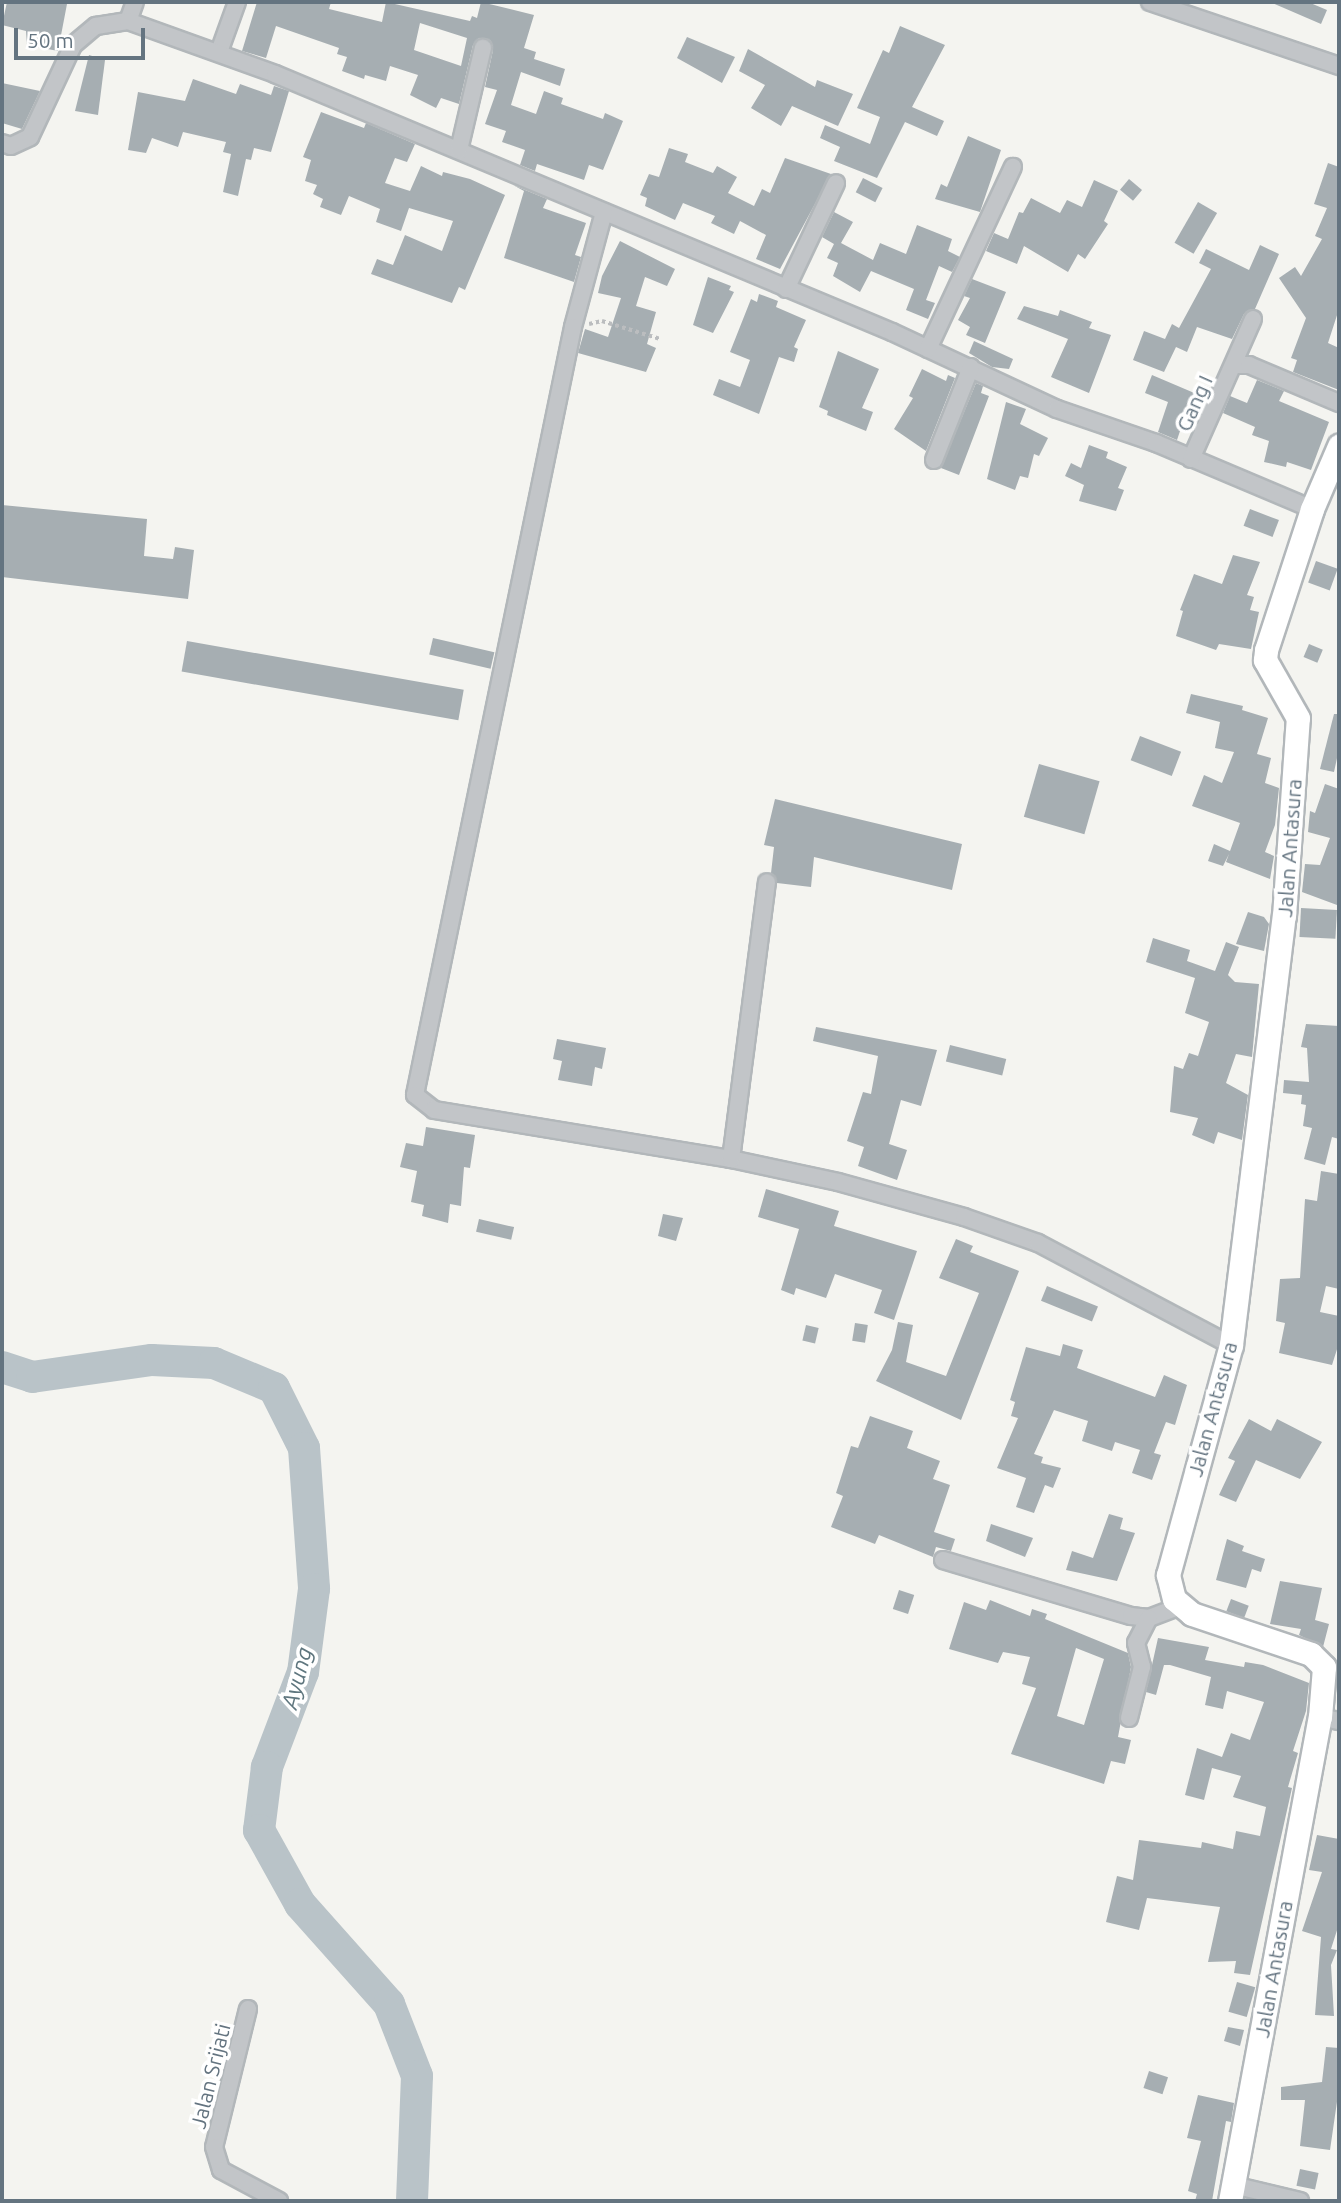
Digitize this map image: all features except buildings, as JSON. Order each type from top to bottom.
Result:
[{"type":"main road","name":"Jalan Antasura","points":[[1232,2193],[1329,1719],[1324,1667],[1318,1658],[1180,1606],[1171,1590],[1169,1563],[1231,1345],[1284,916],[1298,718],[1265,660],[1266,650],[1312,509],[1334,477],[1339,446]]},
{"type":"street","points":[[128,21],[135,2]]},
{"type":"street","points":[[219,52],[237,2]]},
{"type":"street","points":[[1150,2],[1339,66]]},
{"type":"street","points":[[2,143],[11,146],[30,137],[73,45],[96,26],[128,21],[219,52],[459,150],[971,367],[1057,409],[1192,459],[1312,509]]},
{"type":"street","points":[[459,150],[483,48]]},
{"type":"street","points":[[928,349],[1013,167]]},
{"type":"street","points":[[786,289],[836,183]]},
{"type":"street","points":[[604,212],[573,327],[415,1095],[435,1110],[731,1159],[838,1182],[1038,1243],[1231,1345]]},
{"type":"street","name":"Gang I","points":[[1192,459],[1253,319]]},
{"type":"street","points":[[1234,365],[1249,365],[1339,403]]},
{"type":"street","points":[[934,460],[971,367]]},
{"type":"street","points":[[731,1159],[767,882]]},
{"type":"street","points":[[943,1560],[1097,1608],[1149,1618],[1180,1606]]},
{"type":"street","points":[[1129,1718],[1142,1667],[1136,1643],[1149,1618]]},
{"type":"street","name":"Jalan Srijati","points":[[248,2008],[214,2147],[221,2170],[279,2201]]},
{"type":"street","points":[[1232,2193],[1300,2201]]},
{"type":"path","points":[[573,327],[602,321],[660,339]]},
{"type":"waterway","name":"Ayung","points":[[2,1367],[32,1377],[152,1360],[214,1363],[274,1388],[304,1448],[314,1589],[303,1672],[267,1767],[259,1830],[300,1904],[389,2004],[417,2076],[412,2201]]}]
